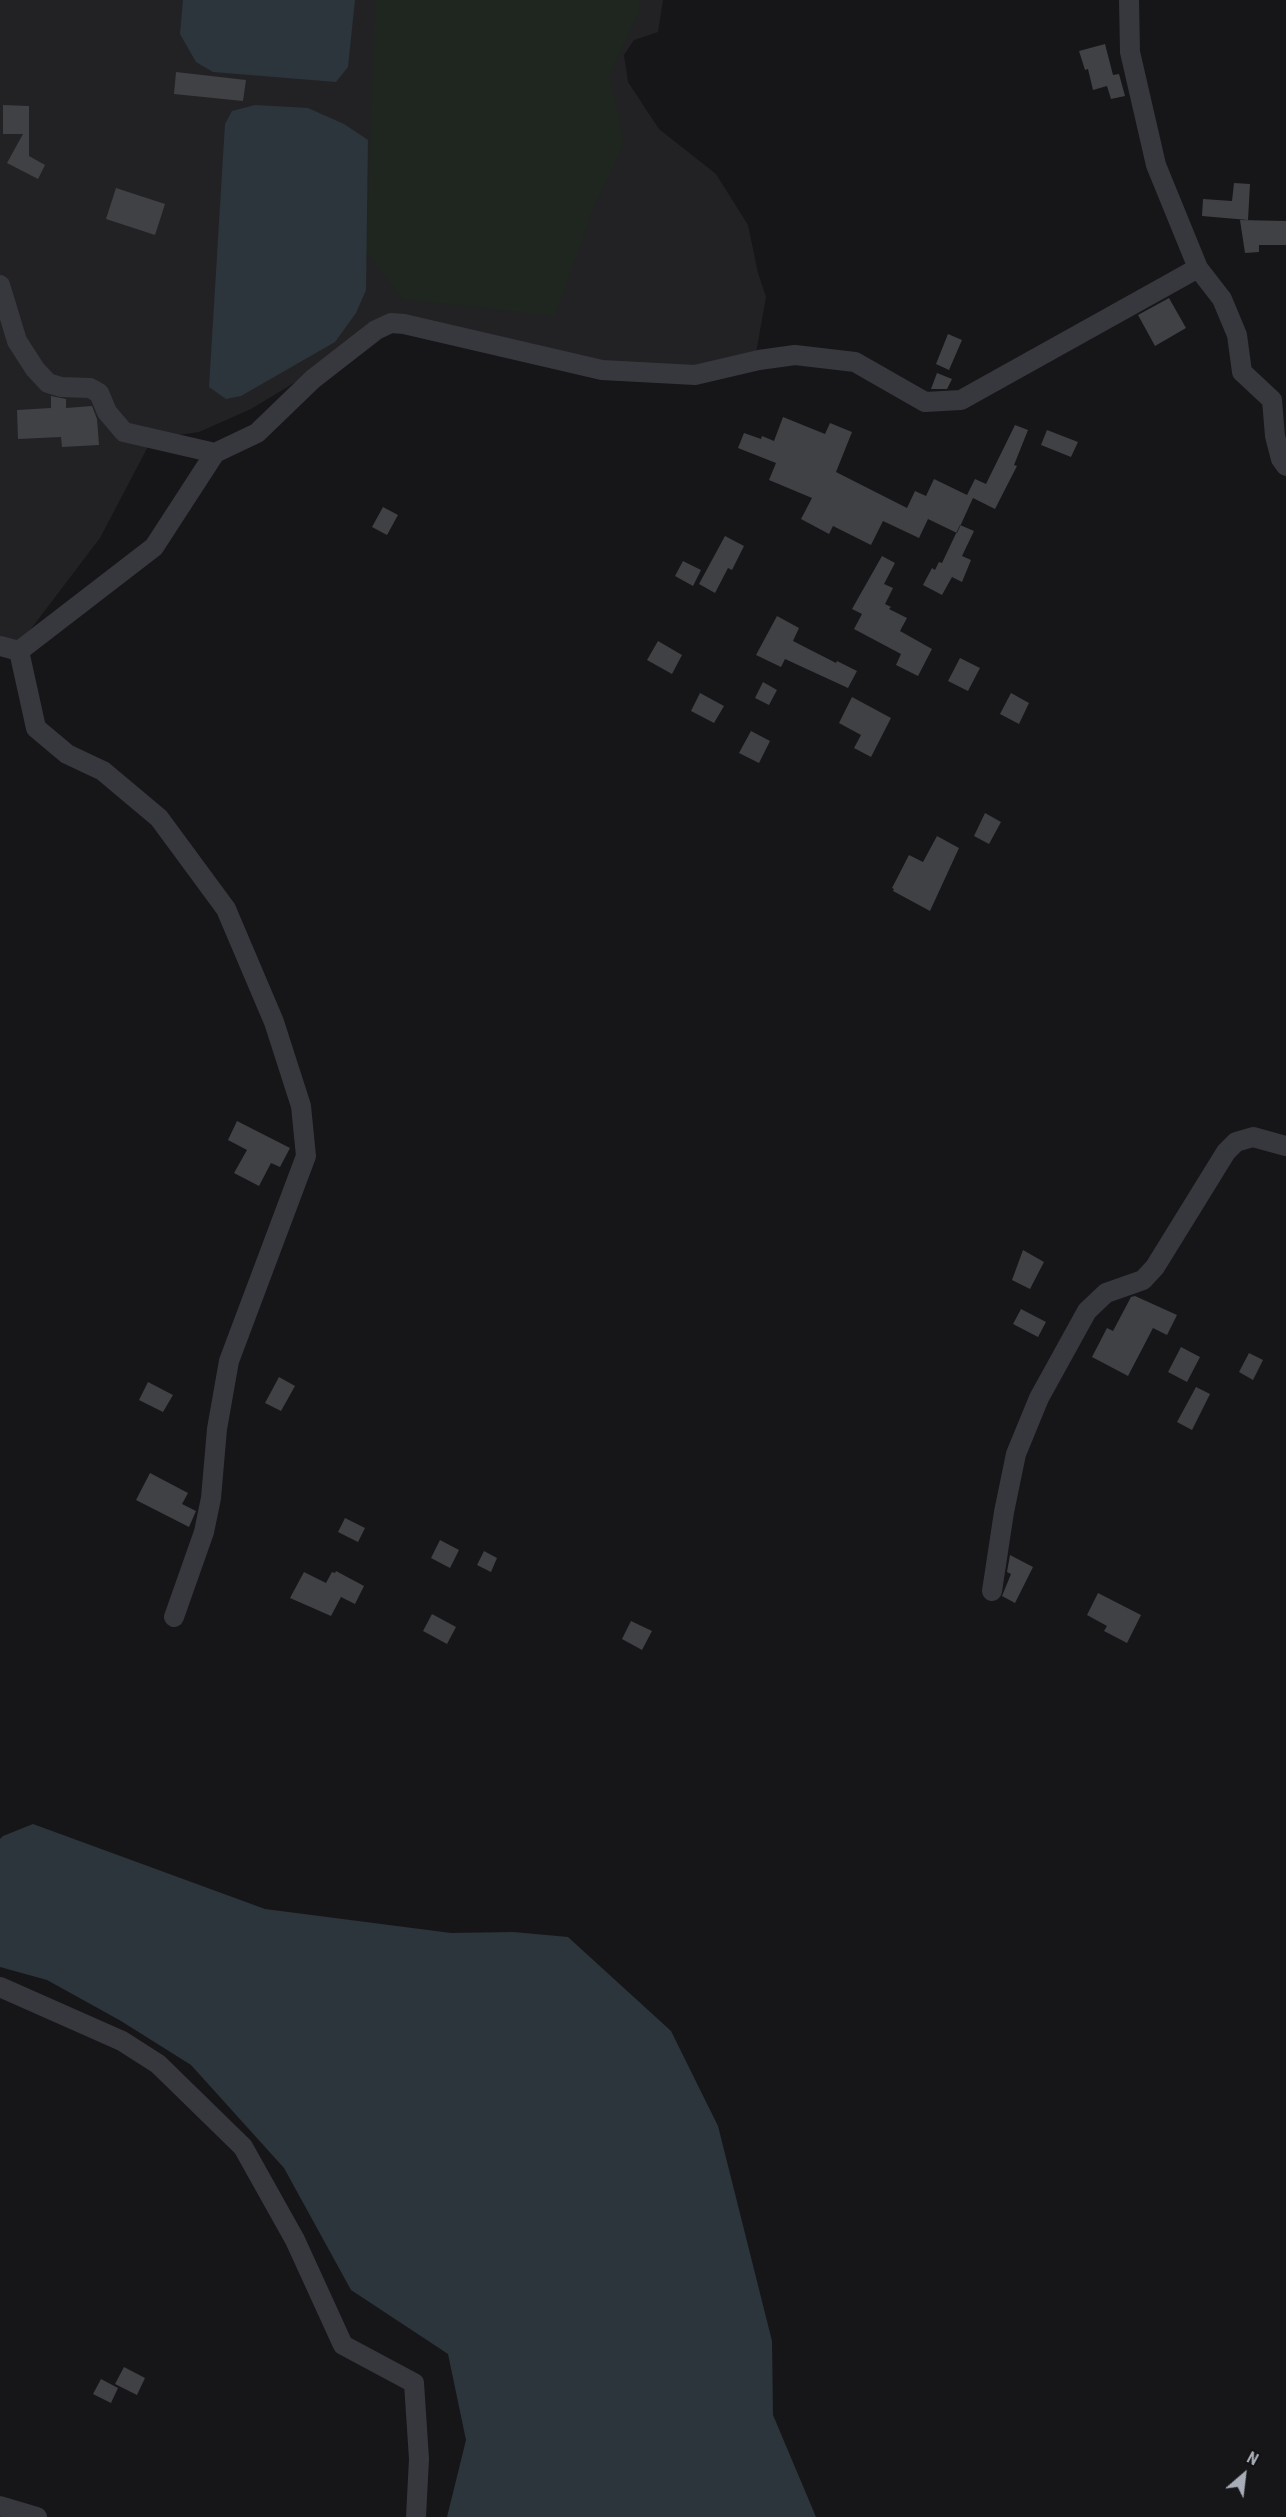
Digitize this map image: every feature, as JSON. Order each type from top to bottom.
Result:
[{"type":"street","points":[[1129,0],[1130,52],[1156,165],[1198,268],[1222,299],[1237,335],[1242,372],[1272,400],[1275,436],[1281,459],[1286,466]]},
{"type":"street","points":[[174,1617],[206,1521],[211,1498],[217,1429],[229,1361],[306,1156],[301,1106],[274,1022],[226,909],[159,818],[103,771],[67,754],[36,728],[9,649],[154,547],[215,453],[257,433],[313,379],[376,330],[391,323],[404,324],[602,370],[695,375],[759,360],[795,355],[855,362],[926,402],[961,400],[1198,268]]},
{"type":"street","points":[[0,285],[16,341],[35,369],[48,383],[61,387],[90,388],[99,393],[107,412],[124,432],[215,453]]},
{"type":"street","points":[[992,1591],[1004,1512],[1016,1454],[1039,1398],[1087,1311],[1106,1293],[1143,1280],[1155,1267],[1226,1152],[1236,1142],[1253,1137],[1286,1146]]},
{"type":"street","points":[[0,1987],[122,2041],[158,2064],[243,2147],[282,2214],[343,2345],[414,2383],[419,2459],[416,2517]]},
{"type":"street","points":[[0,2506],[37,2517]]},
{"type":"shaded area","points":[[0,0],[663,0],[658,32],[634,40],[624,55],[628,82],[659,129],[716,174],[748,225],[758,273],[766,297],[756,353],[694,370],[602,364],[398,320],[251,409],[199,432],[152,439],[100,538],[18,646],[0,642]]},
{"type":"shaded area","points":[[183,0],[355,0],[348,67],[336,82],[213,72],[196,62],[180,34]]},
{"type":"shaded area","points":[[376,0],[640,0],[639,12],[609,75],[624,143],[593,209],[555,316],[403,299],[366,251]]},
{"type":"shaded area","points":[[255,105],[308,108],[344,124],[368,140],[366,290],[356,313],[335,342],[241,396],[226,399],[209,387],[225,124],[232,111]]},
{"type":"shaded area","points":[[33,1824],[265,1909],[451,1933],[513,1932],[568,1937],[671,2031],[718,2126],[772,2341],[773,2415],[816,2517],[447,2517],[466,2440],[448,2354],[351,2290],[284,2168],[191,2065],[121,2021],[47,1980],[0,1967],[0,1839]]},
{"type":"building","points":[[1105,44],[1113,75],[1119,74],[1125,96],[1111,99],[1107,86],[1093,90],[1088,69],[1085,70],[1079,51]]},
{"type":"building","points":[[176,72],[246,80],[243,101],[174,94]]},
{"type":"building","points":[[3,105],[29,106],[29,156],[45,165],[38,179],[7,163],[23,134],[3,134]]},
{"type":"building","points":[[1234,183],[1250,184],[1248,220],[1202,216],[1203,199],[1232,201]]},
{"type":"building","points":[[116,188],[165,204],[155,235],[106,219]]},
{"type":"building","points":[[1240,220],[1286,221],[1286,245],[1259,245],[1259,252],[1245,253]]},
{"type":"building","points":[[1169,298],[1186,328],[1155,346],[1138,315]]},
{"type":"building","points":[[948,334],[962,340],[949,370],[936,364]]},
{"type":"building","points":[[937,373],[952,379],[947,389],[931,389]]},
{"type":"building","points":[[51,396],[66,399],[66,408],[92,406],[97,419],[99,445],[62,447],[61,437],[18,439],[17,410],[51,408]]},
{"type":"building","points":[[783,417],[825,434],[830,423],[852,432],[836,472],[907,508],[915,491],[926,496],[934,479],[967,495],[975,479],[986,484],[1015,425],[1028,430],[1014,465],[1017,466],[995,509],[973,498],[957,533],[928,519],[919,538],[883,521],[871,545],[833,526],[829,534],[801,519],[812,498],[769,480],[776,463],[738,448],[744,433],[774,441]]},
{"type":"building","points":[[1047,430],[1078,442],[1071,457],[1041,445]]},
{"type":"building","points":[[383,507],[398,515],[387,535],[372,527]]},
{"type":"building","points":[[960,525],[974,531],[962,556],[971,560],[962,582],[952,577],[942,595],[923,585],[932,568],[935,570],[939,562],[942,563]]},
{"type":"building","points":[[725,536],[744,546],[732,570],[728,568],[715,593],[699,584]]},
{"type":"building","points":[[882,556],[895,563],[884,584],[893,588],[885,604],[891,607],[889,609],[907,618],[900,631],[932,649],[918,676],[896,665],[901,654],[854,629],[862,614],[852,609]]},
{"type":"building","points":[[683,561],[701,570],[693,586],[675,576]]},
{"type":"building","points":[[777,616],[799,628],[793,641],[857,671],[848,688],[785,659],[781,667],[756,655]]},
{"type":"building","points":[[658,641],[682,655],[672,674],[647,660]]},
{"type":"building","points":[[960,658],[980,668],[968,691],[948,681]]},
{"type":"building","points":[[763,682],[777,690],[769,705],[755,698]]},
{"type":"building","points":[[700,693],[724,706],[714,723],[691,711]]},
{"type":"building","points":[[1011,693],[1029,703],[1019,724],[1000,714]]},
{"type":"building","points":[[852,697],[891,718],[871,757],[854,748],[861,735],[839,723]]},
{"type":"building","points":[[751,731],[770,741],[759,763],[739,753]]},
{"type":"building","points":[[985,813],[1001,822],[989,844],[974,836]]},
{"type":"building","points":[[937,836],[959,848],[930,911],[893,891],[892,888],[909,855],[923,862]]},
{"type":"building","points":[[237,1121],[290,1148],[280,1167],[271,1163],[259,1186],[234,1173],[247,1150],[228,1140]]},
{"type":"building","points":[[1023,1250],[1044,1262],[1030,1289],[1012,1280]]},
{"type":"building","points":[[1135,1296],[1177,1315],[1167,1335],[1153,1328],[1128,1376],[1092,1357],[1107,1328],[1113,1331],[1131,1297]]},
{"type":"building","points":[[1021,1309],[1046,1322],[1038,1337],[1013,1324]]},
{"type":"building","points":[[1181,1347],[1200,1357],[1187,1382],[1168,1372]]},
{"type":"building","points":[[1249,1353],[1263,1360],[1253,1380],[1239,1372]]},
{"type":"building","points":[[279,1377],[295,1386],[281,1411],[265,1403]]},
{"type":"building","points":[[148,1382],[173,1395],[163,1412],[139,1400]]},
{"type":"building","points":[[1196,1387],[1210,1394],[1192,1430],[1177,1422]]},
{"type":"building","points":[[150,1473],[188,1493],[182,1504],[196,1511],[189,1527],[136,1500]]},
{"type":"building","points":[[345,1518],[365,1528],[358,1542],[338,1532]]},
{"type":"building","points":[[440,1540],[459,1550],[450,1568],[431,1558]]},
{"type":"building","points":[[484,1551],[497,1558],[491,1572],[477,1565]]},
{"type":"building","points":[[1010,1555],[1033,1567],[1015,1603],[1002,1596],[1011,1574],[1007,1572]]},
{"type":"building","points":[[336,1571],[364,1586],[355,1604],[341,1597],[331,1616],[290,1598],[304,1572],[326,1583],[332,1572]]},
{"type":"building","points":[[1098,1593],[1141,1615],[1127,1643],[1104,1631],[1107,1626],[1087,1615]]},
{"type":"building","points":[[432,1614],[456,1627],[447,1644],[423,1631]]},
{"type":"building","points":[[631,1621],[652,1631],[642,1650],[622,1639]]},
{"type":"building","points":[[124,2367],[145,2378],[137,2395],[115,2384]]},
{"type":"building","points":[[101,2379],[118,2388],[111,2403],[93,2394]]}]
